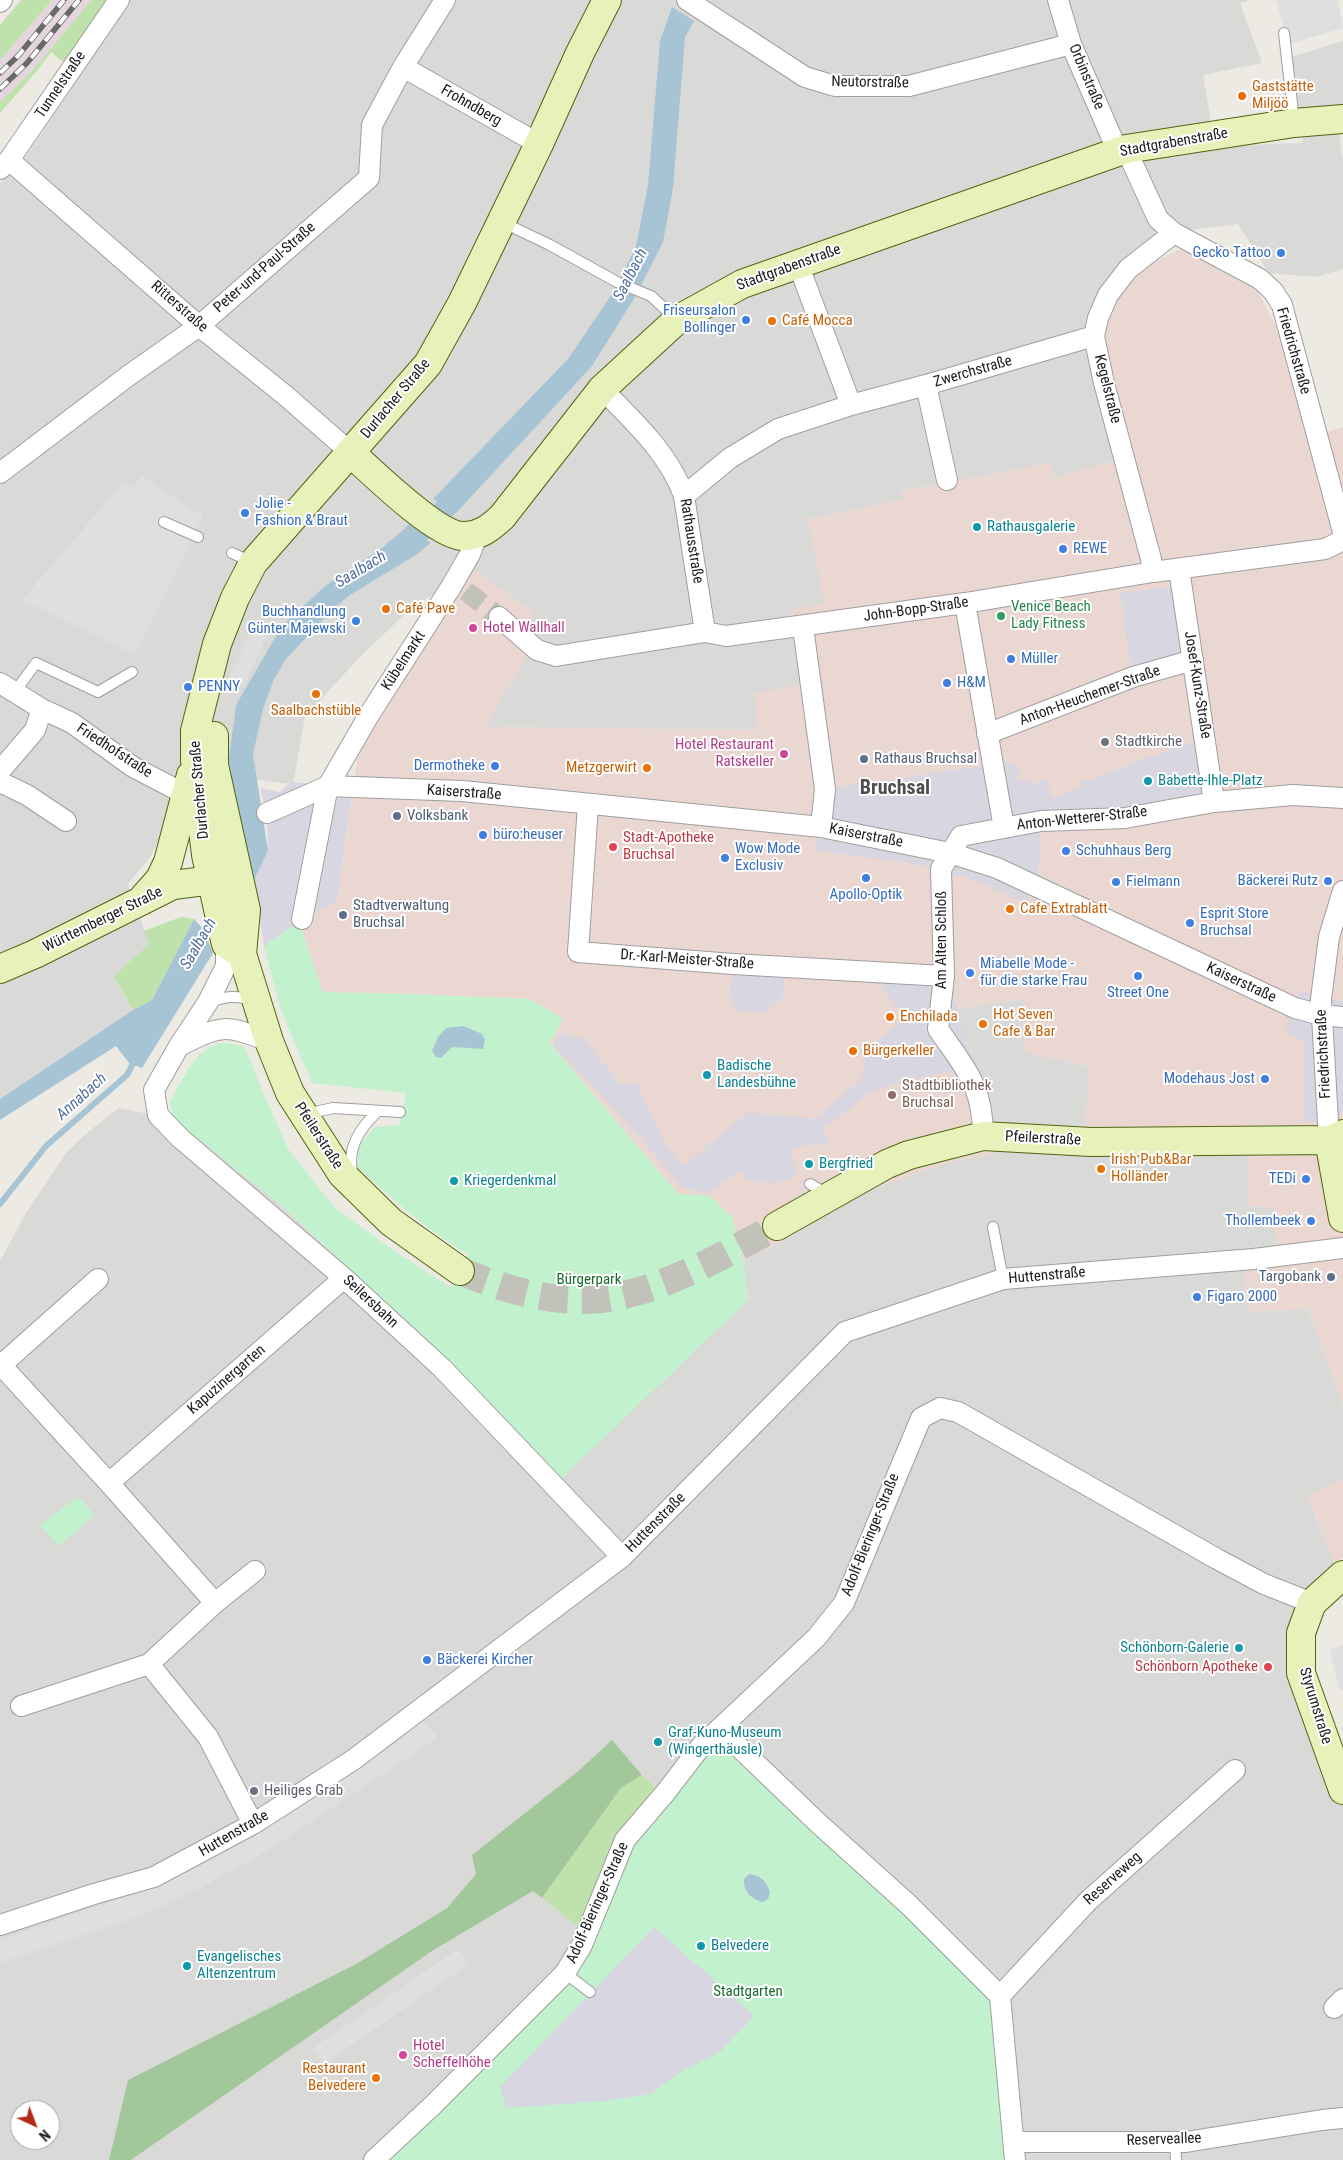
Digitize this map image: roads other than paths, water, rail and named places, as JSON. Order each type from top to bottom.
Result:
[{"type":"main road","name":"Durlacher Straße","points":[[220,880],[206,855],[195,760],[195,731],[217,644],[235,598],[242,558],[350,452],[428,364],[462,303],[607,0]]},
{"type":"main road","name":"Stadtgrabenstraße","points":[[464,535],[491,528],[502,517],[602,389],[677,320],[742,284],[1122,151],[1294,123],[1343,119]]},
{"type":"main road","points":[[350,452],[405,503],[464,535]]},
{"type":"main road","name":"Durlacher Straße","points":[[204,700],[213,714],[214,765],[233,850],[220,880]]},
{"type":"main road","points":[[142,899],[160,879],[168,862],[195,760]]},
{"type":"main road","name":"Württemberger Straße","points":[[0,969],[35,954],[173,885],[220,880]]},
{"type":"main road","name":"Pfeilerstraße","points":[[220,880],[245,904],[246,910],[231,945]]},
{"type":"main road","name":"Pfeilerstraße","points":[[220,880],[231,945],[258,1006],[290,1093],[342,1174],[391,1222],[460,1271]]},
{"type":"main road","name":"Pfeilerstraße","points":[[777,1226],[821,1190],[909,1155],[983,1136],[1091,1142],[1336,1137]]},
{"type":"main road","name":"Friedrichstraße","points":[[1336,1137],[1343,1218]]},
{"type":"main road","name":"Styrumstraße","points":[[1343,1575],[1312,1603],[1300,1633],[1301,1673],[1343,1790]]},
{"type":"street","name":"Tunnelstraße","points":[[5,165],[119,0]]},
{"type":"street","name":"Peter-und-Paul-Straße","points":[[0,473],[128,376],[199,326],[369,178],[372,125],[403,67],[445,0]]},
{"type":"street","name":"Neutorstraße","points":[[687,0],[805,77],[835,86],[909,86],[1071,44]]},
{"type":"street","name":"Orbinstraße","points":[[1058,0],[1071,44],[1122,151]]},
{"type":"street","name":"Frohndberg","points":[[403,67],[539,144]]},
{"type":"street","name":"Friedrichstraße","points":[[1122,151],[1158,219],[1174,233],[1260,279],[1273,291],[1282,306],[1343,532]]},
{"type":"street","name":"Ritterstraße","points":[[5,165],[286,396],[350,452]]},
{"type":"street","name":"Kegelstraße","points":[[1153,572],[1104,383],[1094,336],[1098,318],[1108,295],[1128,269],[1174,233]]},
{"type":"street","points":[[798,264],[851,405]]},
{"type":"street","name":"Zwerchstraße","points":[[684,496],[730,458],[778,429],[851,405],[926,386],[1094,336]]},
{"type":"street","points":[[926,386],[947,480]]},
{"type":"street","name":"Rathausstraße","points":[[602,389],[646,434],[670,468],[684,496],[705,632]]},
{"type":"street","name":"Kübelmarkt","points":[[302,919],[328,786],[369,715],[460,587],[470,554],[464,535]]},
{"type":"street","name":"John-Bopp-Straße","points":[[499,617],[537,650],[556,656],[705,632],[726,636],[965,603],[1153,572],[1325,549],[1343,540]]},
{"type":"street","name":"Josef-Kunz-Straße","points":[[1179,569],[1214,802]]},
{"type":"street","points":[[965,603],[1004,828]]},
{"type":"street","points":[[803,626],[825,789],[821,827]]},
{"type":"street","name":"Anton-Heuchemer-Straße","points":[[987,734],[1133,677],[1193,660]]},
{"type":"street","name":"Friedhofstraße","points":[[7,688],[72,724],[133,767],[186,794]]},
{"type":"street","points":[[0,771],[35,730],[42,709]]},
{"type":"street","points":[[0,782],[27,795],[66,821]]},
{"type":"street","points":[[267,813],[328,786]]},
{"type":"street","name":"Kaiserstraße","points":[[328,786],[462,792],[821,827],[950,853],[997,868],[1295,1008],[1321,1015],[1343,1017]]},
{"type":"street","name":"Anton-Wetterer-Straße","points":[[950,853],[960,836],[1041,821],[1125,818],[1214,802],[1293,795],[1343,798]]},
{"type":"street","name":"Dr.-Karl-Meister-Straße","points":[[588,805],[578,952],[733,964],[944,976]]},
{"type":"street","name":"Am Alten Schloß","points":[[950,853],[941,869],[944,976],[938,1029],[973,1080],[983,1114],[983,1136]]},
{"type":"street","name":"Friedrichstraße","points":[[1336,1137],[1321,1015],[1321,999],[1329,937],[1343,891]]},
{"type":"street","name":"Seilersbahn","points":[[231,945],[226,966],[208,1002],[179,1046],[154,1090],[158,1115],[180,1138],[344,1278],[442,1368],[622,1557]]},
{"type":"street","points":[[179,1046],[210,1030],[234,1028],[269,1040]]},
{"type":"street","name":"Huttenstraße","points":[[0,1925],[94,1894],[154,1877],[253,1824],[353,1760],[622,1557],[845,1332],[1003,1279],[1254,1259],[1343,1248]]},
{"type":"street","name":"Kapuzinergarten","points":[[109,1483],[344,1278]]},
{"type":"street","points":[[98,1280],[0,1366],[109,1483],[216,1604]]},
{"type":"street","name":"Adolf-Bieringer-Straße","points":[[374,2160],[432,2106],[565,1973],[582,1945],[624,1840],[666,1792],[702,1745],[816,1638],[844,1603],[921,1418],[940,1408],[958,1412],[1256,1580],[1312,1603]]},
{"type":"street","points":[[21,1706],[149,1664],[255,1572]]},
{"type":"street","points":[[149,1664],[208,1737],[253,1824]]},
{"type":"street","points":[[720,1729],[818,1824],[909,1905],[1000,1996],[1014,2151]]},
{"type":"street","name":"Reserveweg","points":[[1000,1996],[1088,1901],[1235,1770]]},
{"type":"street","name":"Reserveallee","points":[[1014,2151],[1175,2151],[1186,2142],[1343,2118]]},
{"type":"lane","points":[[1284,33],[1294,123]]},
{"type":"lane","points":[[501,222],[550,245],[617,282],[651,296],[677,320]]},
{"type":"lane","points":[[164,522],[198,538]]},
{"type":"lane","points":[[7,688],[36,663],[98,692],[132,672]]},
{"type":"lane","points":[[208,1002],[222,997],[243,996],[258,1006]]},
{"type":"lane","points":[[303,1114],[333,1108],[400,1112]]},
{"type":"lane","points":[[357,1189],[351,1167],[353,1142],[366,1123],[378,1111]]},
{"type":"lane","points":[[993,1227],[1003,1279]]},
{"type":"lane","points":[[565,1973],[590,1992]]},
{"type":"water","points":[[672,7],[694,21],[685,37],[673,188],[663,242],[635,297],[592,366],[456,513],[433,499],[568,359],[616,288],[636,246],[648,185],[660,41]]},
{"type":"water","points":[[409,524],[430,543],[419,553],[350,595],[334,608],[286,659],[274,679],[263,709],[253,754],[268,851],[254,880],[234,801],[229,759],[236,705],[282,626],[325,586],[391,542]]},
{"type":"water","points":[[194,919],[203,929],[213,953],[142,1068],[129,1063],[116,1046],[0,1120],[0,1099],[133,1010],[152,1000]]},
{"type":"water","points":[[464,1026],[482,1034],[485,1040],[483,1049],[452,1047],[441,1058],[436,1057],[432,1051],[438,1037],[446,1028]]},
{"type":"water","points":[[749,1874],[757,1876],[766,1883],[770,1893],[768,1899],[763,1902],[755,1899],[746,1891],[744,1879]]},
{"type":"waterway","name":"Saalbach","points":[[395,550],[432,523],[465,487]]},
{"type":"waterway","name":"Annabach","points":[[0,1204],[46,1146],[127,1075],[136,1058]]},
{"type":"tunnel","points":[[466,591],[499,617]]},
{"type":"tunnel","points":[[460,1271],[504,1287],[550,1298],[582,1300],[606,1298],[632,1293],[683,1275],[777,1226]]},
{"type":"railway","points":[[0,73],[18,56],[64,0]]},
{"type":"railway","points":[[0,89],[27,63],[79,0]]},
{"type":"place","name":"Gaststätte Miljöö","points":[[1242,96]]},
{"type":"place","name":"Gecko Tattoo","points":[[1281,253]]},
{"type":"place","name":"Friseursalon Bollinger","points":[[746,320]]},
{"type":"place","name":"Café Mocca","points":[[772,321]]},
{"type":"place","name":"Jolie - Fashion & Braut","points":[[245,513]]},
{"type":"place","name":"Rathausgalerie","points":[[977,527]]},
{"type":"place","name":"REWE","points":[[1063,549]]},
{"type":"place","name":"Café Pave","points":[[386,609]]},
{"type":"place","name":"Venice Beach Lady Fitness","points":[[1001,616]]},
{"type":"place","name":"Buchhandlung Günter Majewski","points":[[356,621]]},
{"type":"place","name":"Hotel Wallhall","points":[[473,628]]},
{"type":"place","name":"Müller","points":[[1011,659]]},
{"type":"place","name":"H&M","points":[[947,683]]},
{"type":"place","name":"PENNY","points":[[188,687]]},
{"type":"place","name":"Saalbachstüble","points":[[316,694]]},
{"type":"place","name":"Stadtkirche","points":[[1105,742]]},
{"type":"place","name":"Hotel Restaurant Ratskeller","points":[[784,754]]},
{"type":"place","name":"Rathaus Bruchsal","points":[[864,759]]},
{"type":"place","name":"Dermotheke","points":[[495,766]]},
{"type":"place","name":"Metzgerwirt","points":[[647,768]]},
{"type":"place","name":"Babette-Ihle-Platz","points":[[1148,781]]},
{"type":"place","name":"Volksbank","points":[[397,816]]},
{"type":"place","name":"büro:heuser","points":[[483,835]]},
{"type":"place","name":"Stadt-Apotheke Bruchsal","points":[[613,847]]},
{"type":"place","name":"Schuhhaus Berg","points":[[1066,851]]},
{"type":"place","name":"Wow Mode Exclusiv","points":[[725,858]]},
{"type":"place","name":"Apollo-Optik","points":[[866,878]]},
{"type":"place","name":"Bäckerei Rutz","points":[[1328,881]]},
{"type":"place","name":"Fielmann","points":[[1116,882]]},
{"type":"place","name":"Cafe Extrablatt","points":[[1010,909]]},
{"type":"place","name":"Stadtverwaltung Bruchsal","points":[[343,915]]},
{"type":"place","name":"Esprit Store Bruchsal","points":[[1190,923]]},
{"type":"place","name":"Miabelle Mode - für die starke Frau","points":[[970,973]]},
{"type":"place","name":"Street One","points":[[1138,976]]},
{"type":"place","name":"Enchilada","points":[[890,1017]]},
{"type":"place","name":"Hot Seven Cafe & Bar","points":[[983,1024]]},
{"type":"place","name":"Bürgerkeller","points":[[853,1051]]},
{"type":"place","name":"Badische Landesbühne","points":[[707,1075]]},
{"type":"place","name":"Modehaus Jost","points":[[1265,1079]]},
{"type":"place","name":"Stadtbibliothek Bruchsal","points":[[892,1095]]},
{"type":"place","name":"Bergfried","points":[[809,1164]]},
{"type":"place","name":"Irish Pub&Bar Holländer","points":[[1101,1169]]},
{"type":"place","name":"TEDi","points":[[1306,1179]]},
{"type":"place","name":"Kriegerdenkmal","points":[[454,1181]]},
{"type":"place","name":"Thollembeek","points":[[1311,1221]]},
{"type":"place","name":"Targobank","points":[[1331,1277]]},
{"type":"place","name":"Figaro 2000","points":[[1197,1297]]},
{"type":"place","name":"Schönborn-Galerie","points":[[1239,1648]]},
{"type":"place","name":"Bäckerei Kircher","points":[[427,1660]]},
{"type":"place","name":"Schönborn Apotheke","points":[[1268,1667]]},
{"type":"place","name":"Graf-Kuno-Museum (Wingerthäusle)","points":[[658,1742]]},
{"type":"place","name":"Heiliges Grab","points":[[254,1791]]},
{"type":"place","name":"Belvedere","points":[[701,1946]]},
{"type":"place","name":"Evangelisches Altenzentrum","points":[[187,1966]]},
{"type":"place","name":"Hotel Scheffelhöhe","points":[[403,2055]]},
{"type":"place","name":"Restaurant Belvedere","points":[[376,2078]]},
{"type":"district","name":"Bruchsal","points":[[895,789]]},
{"type":"park label","name":"Bürgerpark","points":[[589,1280]]},
{"type":"park label","name":"Stadtgarten","points":[[748,1992]]}]
